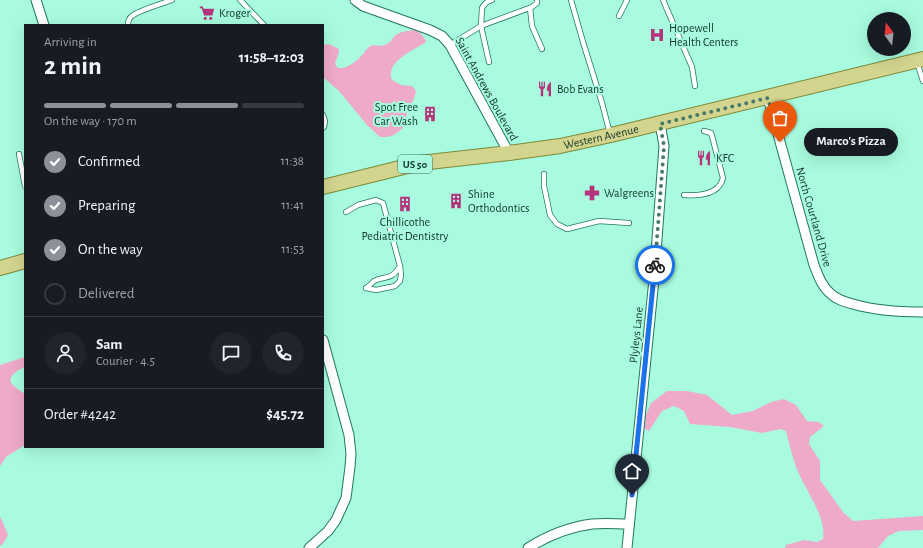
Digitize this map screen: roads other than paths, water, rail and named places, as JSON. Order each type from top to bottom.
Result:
[{"type":"main road","name":"Western Avenue","points":[[324,187],[420,163],[560,146],[611,136],[920,60]]},
{"type":"main road","points":[[0,268],[24,261]]},
{"type":"street","points":[[36,0],[44,24]]},
{"type":"street","name":"Saint Andrews Boulevard","points":[[355,0],[363,6],[430,30],[442,36],[450,45],[509,153]]},
{"type":"street","name":"North Courtland Drive","points":[[768,98],[814,265],[820,281],[831,294],[843,301],[864,308],[892,312],[923,312]]},
{"type":"street","name":"Plyleys Lane","points":[[627,548],[654,279],[664,146],[660,124]]},
{"type":"street","points":[[309,548],[328,531],[336,520],[346,498],[349,482],[351,454],[349,435],[326,362],[324,347]]},
{"type":"street","points":[[528,548],[554,535],[573,528],[592,524],[629,524]]},
{"type":"lane","points":[[128,24],[132,15],[172,0]]},
{"type":"lane","points":[[240,0],[263,24]]},
{"type":"lane","points":[[489,62],[481,26],[482,8],[492,0]]},
{"type":"lane","points":[[450,45],[481,26],[532,7],[537,3],[537,0]]},
{"type":"lane","points":[[571,0],[611,136]]},
{"type":"lane","points":[[619,16],[627,0]]},
{"type":"lane","points":[[663,0],[692,67],[695,86]]},
{"type":"lane","points":[[530,8],[532,26],[542,49]]},
{"type":"lane","points":[[920,60],[923,81]]},
{"type":"lane","points":[[684,195],[693,196],[713,191],[718,188],[723,181],[712,136],[704,131]]},
{"type":"lane","points":[[19,154],[24,181]]},
{"type":"lane","points":[[544,174],[544,186],[550,215],[556,224],[567,229],[599,221],[629,223]]},
{"type":"lane","points":[[346,212],[358,205],[376,200],[383,203],[400,266],[400,281],[395,286],[376,290],[366,288],[375,281],[392,276],[400,266]]},
{"type":"place","name":"Kroger","points":[[207,13]]},
{"type":"place","name":"Hopewell Health Centers","points":[[657,35]]},
{"type":"place","name":"Bob Evans","points":[[545,89]]},
{"type":"place","name":"Spot Free Car Wash","points":[[430,114]]},
{"type":"place","name":"Marco's Pizza","points":[[780,142]]},
{"type":"place","name":"KFC","points":[[704,158]]},
{"type":"place","name":"Walgreens","points":[[592,193]]},
{"type":"place","name":"Shine Orthodontics","points":[[456,201]]},
{"type":"place","name":"Chillicothe Pediatric Dentistry","points":[[405,204]]}]
